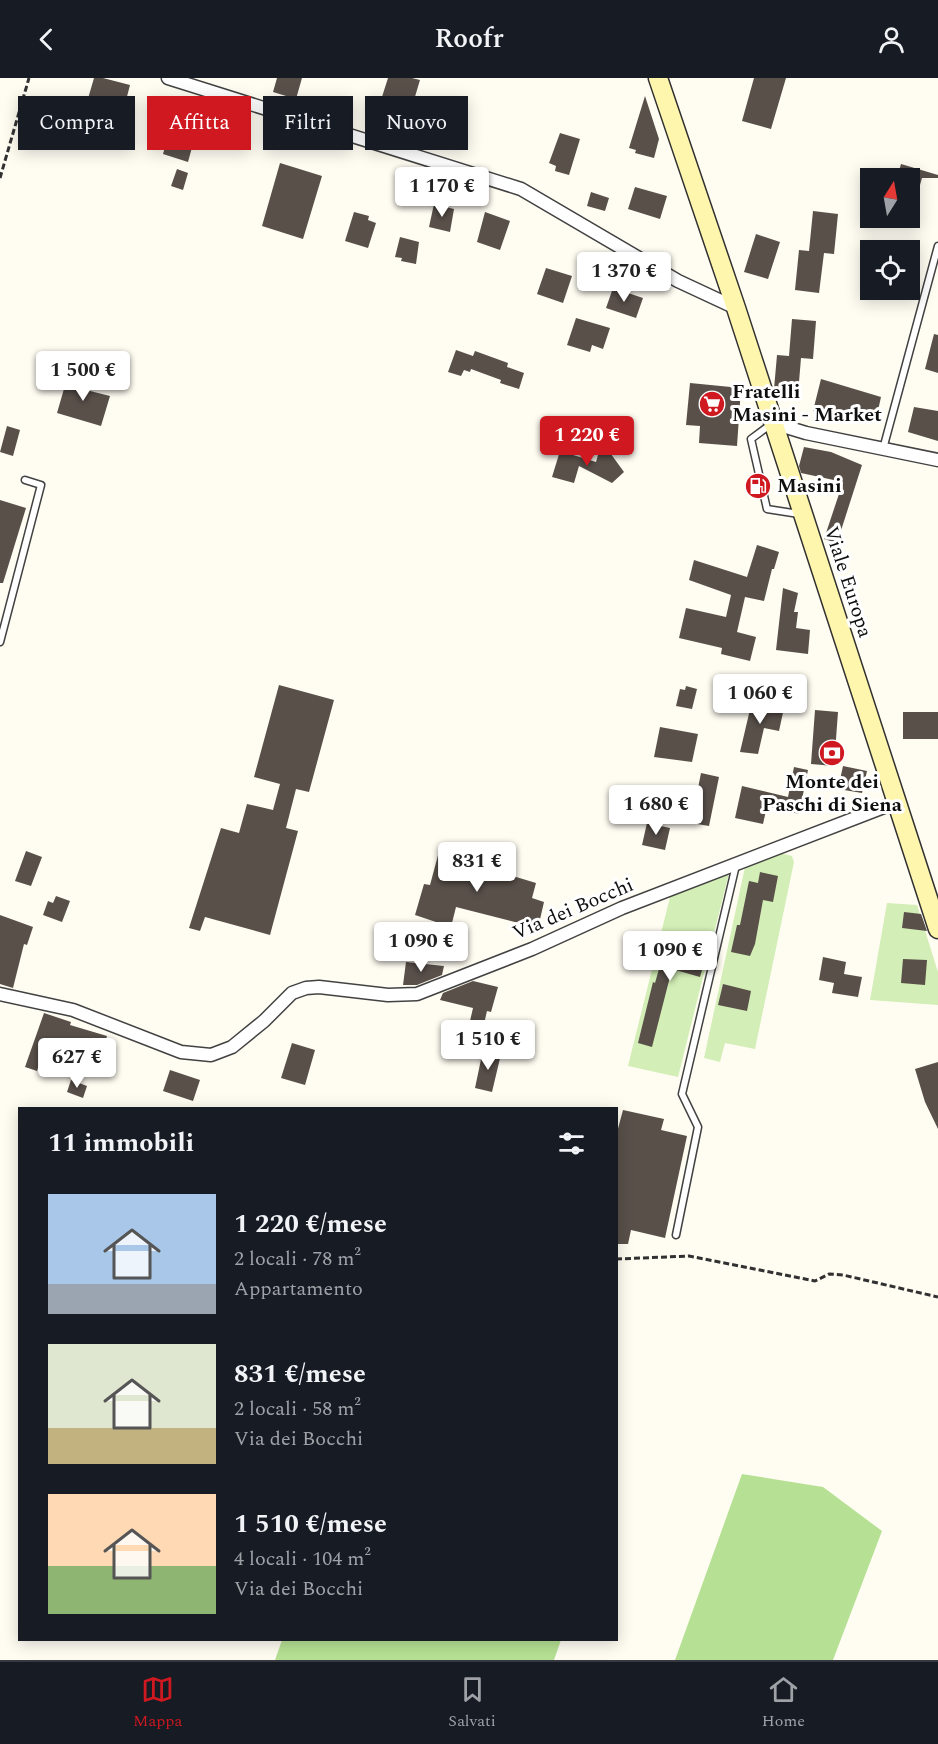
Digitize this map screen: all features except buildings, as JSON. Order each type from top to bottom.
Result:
[{"type":"main road","name":"Viale Europa","points":[[658,78],[736,308],[938,929]]},
{"type":"street","points":[[168,78],[521,189],[678,281],[736,308]]},
{"type":"street","points":[[773,423],[938,460]]},
{"type":"street","name":"Via dei Bocchi","points":[[0,994],[73,1010],[181,1052],[211,1055],[232,1047],[264,1021],[292,993],[306,988],[320,987],[388,995],[417,994],[532,950],[622,908],[897,802]]},
{"type":"lane","points":[[883,449],[938,246]]},
{"type":"lane","points":[[773,423],[751,439],[767,509],[803,514]]},
{"type":"lane","points":[[0,642],[41,485],[25,480]]},
{"type":"lane","points":[[676,1235],[698,1127],[682,1094],[736,864]]},
{"type":"path","points":[[0,178],[28,78]]},
{"type":"path","points":[[618,1259],[689,1257],[815,1281],[829,1274],[843,1275],[938,1297]]},
{"type":"green space","points":[[780,853],[792,856],[794,862],[755,1049],[725,1043],[720,1062],[704,1058],[745,867]]},
{"type":"green space","points":[[729,873],[678,1077],[628,1066],[670,897]]},
{"type":"green space","points":[[887,903],[917,905],[938,972],[938,1005],[870,1000]]},
{"type":"green space","points":[[742,1474],[823,1487],[882,1531],[833,1660],[675,1660]]},
{"type":"green space","points":[[282,1641],[561,1641],[554,1660],[275,1660]]},
{"type":"place","name":"Fratelli Masini - Market","points":[[712,404]]},
{"type":"place","name":"Masini","points":[[758,486]]},
{"type":"place","name":"Monte dei Paschi di Siena","points":[[832,753]]}]
